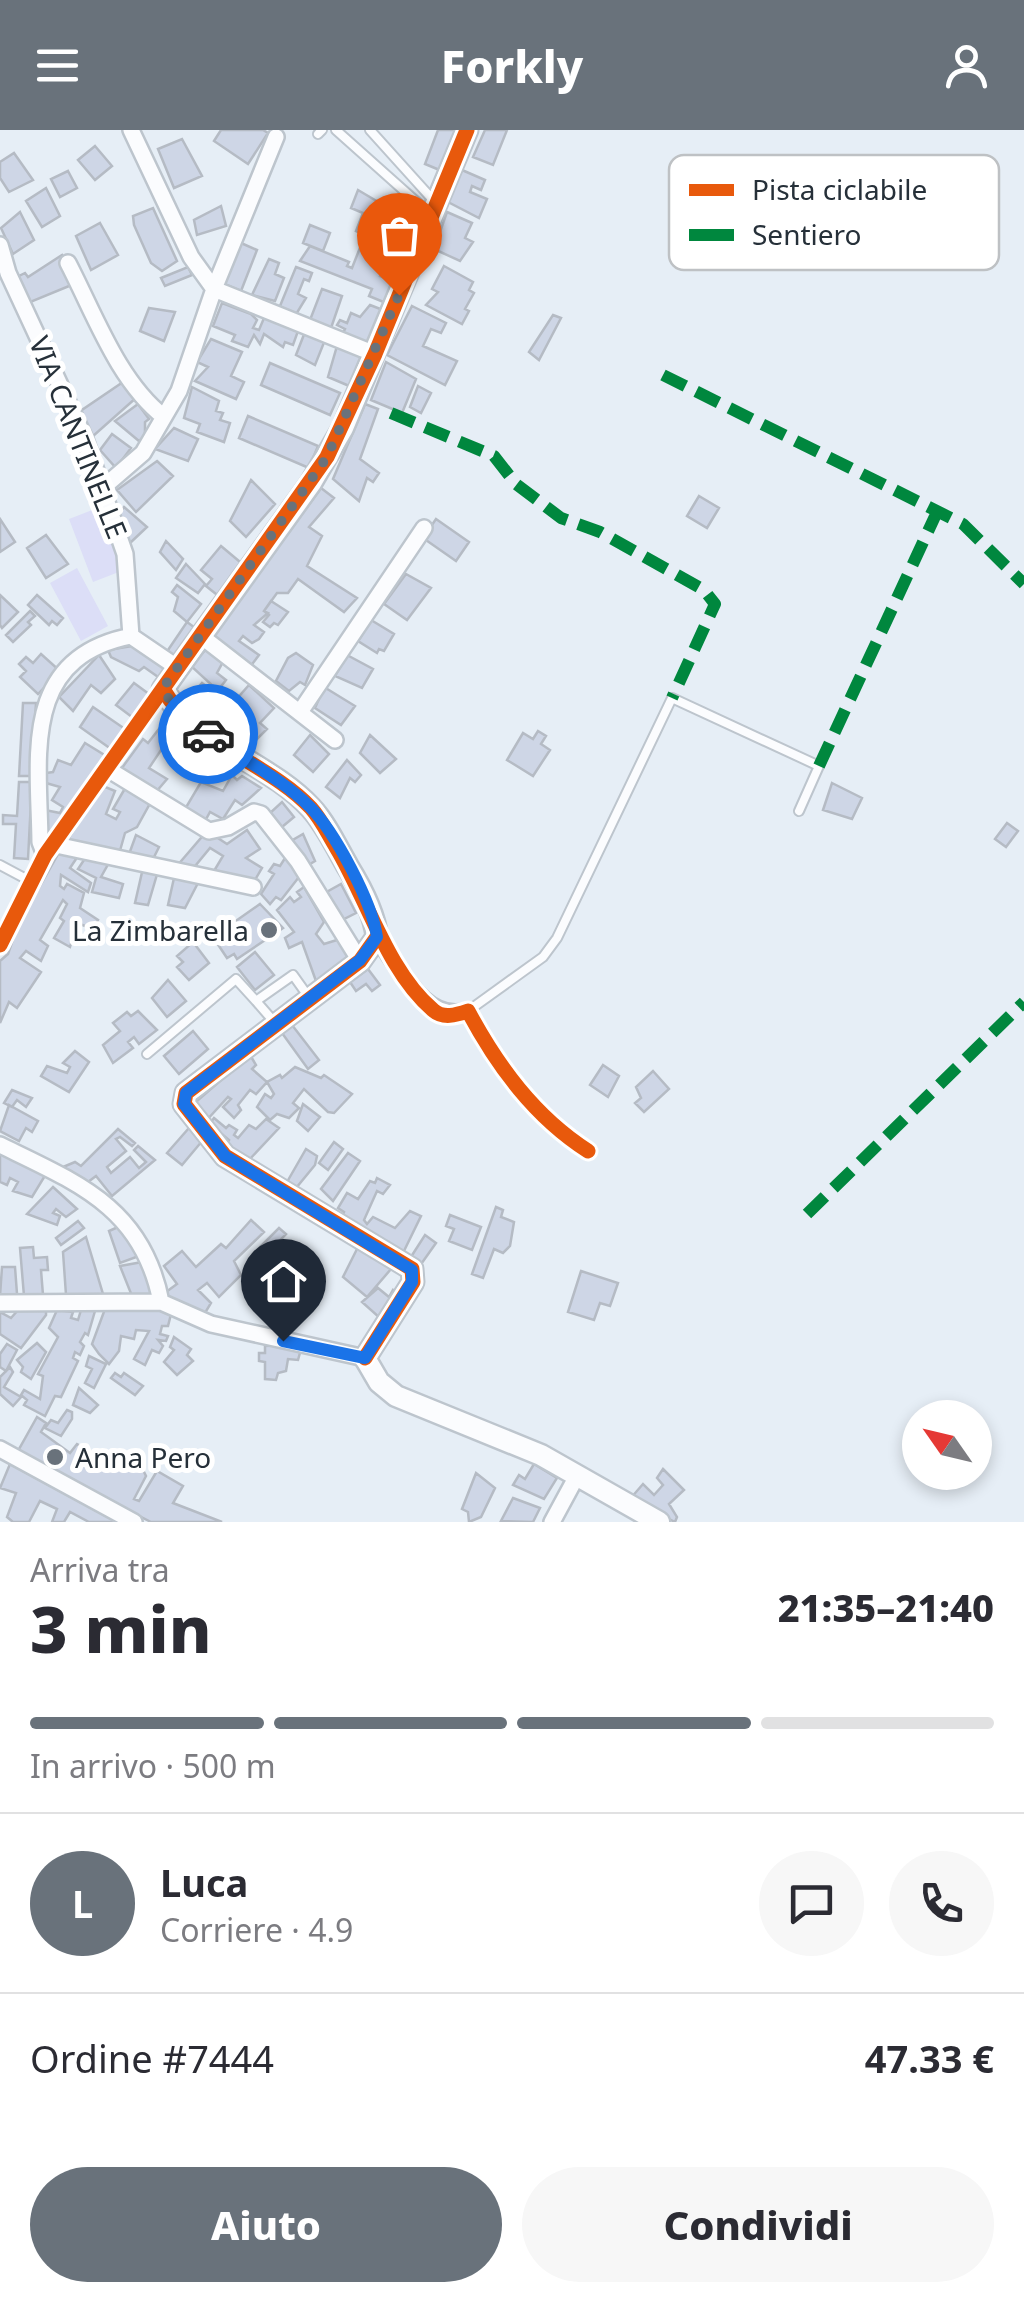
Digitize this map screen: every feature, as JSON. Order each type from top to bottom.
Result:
[{"type":"street","points":[[0,945],[51,850],[327,457],[376,354],[467,130]]},
{"type":"street","points":[[136,132],[191,257],[214,289],[376,354]]},
{"type":"street","points":[[99,491],[143,453],[179,391],[214,289],[276,136]]},
{"type":"street","name":"VIA CANTINELLE","points":[[0,245],[4,277],[85,439],[99,491],[125,554],[131,636]]},
{"type":"street","points":[[68,264],[112,350],[145,403],[164,418]]},
{"type":"street","points":[[300,712],[424,528]]},
{"type":"street","points":[[178,668],[131,636],[88,651],[43,702],[41,853],[51,850],[253,887]]},
{"type":"street","points":[[201,636],[335,740]]},
{"type":"street","points":[[163,688],[171,703],[212,737],[311,807],[352,874],[374,919],[377,937],[434,1012],[451,1017],[468,1012],[488,1048],[550,1126],[588,1151]]},
{"type":"street","points":[[106,768],[209,831],[228,827],[254,812],[261,814],[298,861],[360,960]]},
{"type":"street","points":[[365,1358],[412,1282],[412,1270],[225,1156],[184,1104],[186,1093],[360,960],[377,937]]},
{"type":"street","points":[[0,1145],[53,1170],[111,1205],[138,1238],[155,1272],[161,1302]]},
{"type":"street","points":[[0,1303],[161,1302],[211,1324],[365,1358],[378,1382],[396,1396],[541,1455],[659,1522]]},
{"type":"street","points":[[2,1455],[134,1522]]},
{"type":"street","points":[[552,1522],[572,1484]]},
{"type":"lane","points":[[336,130],[435,210]]},
{"type":"lane","points":[[370,130],[435,210]]},
{"type":"lane","points":[[468,1012],[543,957],[557,938],[672,698],[819,766],[799,811]]},
{"type":"lane","points":[[0,865],[34,883]]},
{"type":"lane","points":[[256,1001],[294,975],[311,1000]]},
{"type":"lane","points":[[147,1054],[236,979],[278,1026]]},
{"type":"shaded area","points":[[100,507],[124,570],[93,582],[69,519]]},
{"type":"shaded area","points":[[77,568],[108,626],[81,641],[50,583]]},
{"type":"building","points":[[221,130],[268,133],[248,164],[214,141]]},
{"type":"building","points":[[438,130],[458,130],[442,171],[425,164]]},
{"type":"building","points":[[485,130],[507,130],[493,165],[473,157]]},
{"type":"building","points":[[182,139],[202,176],[174,188],[158,149]]},
{"type":"building","points":[[95,146],[112,166],[95,180],[78,160]]},
{"type":"building","points":[[14,153],[33,180],[9,192],[0,178],[0,162]]},
{"type":"building","points":[[462,170],[485,180],[481,190],[472,186],[470,192],[487,199],[479,218],[448,202]]},
{"type":"building","points":[[68,171],[77,188],[60,197],[51,179]]},
{"type":"building","points":[[46,188],[60,216],[42,227],[26,201]]},
{"type":"building","points":[[358,190],[385,206],[382,214],[398,220],[380,276],[394,282],[386,303],[369,296],[372,289],[300,261],[310,246],[349,262],[347,266],[352,268],[365,235],[356,231],[363,213],[351,208]]},
{"type":"building","points":[[221,206],[226,226],[197,235],[194,220]]},
{"type":"building","points":[[153,208],[177,261],[162,271],[151,263],[134,225],[133,216]]},
{"type":"building","points":[[20,212],[34,240],[13,254],[1,228]]},
{"type":"building","points":[[447,212],[472,223],[465,238],[473,242],[460,261],[434,249]]},
{"type":"building","points":[[100,223],[118,255],[91,270],[76,236]]},
{"type":"building","points":[[310,225],[330,233],[323,251],[303,243]]},
{"type":"building","points":[[241,243],[257,250],[241,291],[224,284]]},
{"type":"building","points":[[62,255],[74,284],[28,303],[15,278],[25,273],[28,277]]},
{"type":"building","points":[[269,259],[279,263],[275,274],[284,278],[275,301],[252,295]]},
{"type":"building","points":[[444,266],[473,282],[469,290],[474,293],[462,324],[426,305],[438,292],[432,289]]},
{"type":"building","points":[[188,267],[192,275],[165,286],[161,278]]},
{"type":"building","points":[[296,267],[312,273],[309,281],[304,279],[298,294],[306,298],[295,316],[280,306]]},
{"type":"building","points":[[322,289],[342,296],[331,328],[310,320]]},
{"type":"building","points":[[222,303],[251,314],[257,320],[253,328],[259,330],[264,318],[298,331],[293,345],[285,342],[283,347],[264,334],[260,344],[254,335],[248,347],[232,341],[235,335],[213,326]]},
{"type":"building","points":[[370,305],[383,310],[368,343],[343,333],[345,329],[337,325],[340,320],[347,323],[351,313],[360,317]]},
{"type":"building","points":[[412,306],[446,323],[441,333],[431,329],[423,346],[457,361],[445,385],[387,355]]},
{"type":"building","points":[[149,308],[175,312],[164,341],[140,331]]},
{"type":"building","points":[[553,315],[561,318],[539,360],[529,352]]},
{"type":"building","points":[[305,332],[325,340],[315,365],[296,355]]},
{"type":"building","points":[[211,339],[242,352],[231,376],[244,382],[236,399],[195,381],[208,367],[197,362]]},
{"type":"building","points":[[337,346],[367,359],[354,388],[328,377]]},
{"type":"building","points":[[386,362],[416,379],[402,413],[371,400]]},
{"type":"building","points":[[270,363],[340,393],[330,415],[261,385]]},
{"type":"building","points":[[126,380],[137,397],[92,437],[79,412]]},
{"type":"building","points":[[418,386],[431,393],[421,413],[410,407]]},
{"type":"building","points":[[192,387],[219,401],[216,411],[223,413],[220,420],[230,423],[224,442],[197,432],[200,424],[184,418]]},
{"type":"building","points":[[138,404],[149,419],[145,422],[145,436],[139,441],[115,421]]},
{"type":"building","points":[[365,404],[378,409],[360,459],[379,473],[373,482],[367,478],[359,501],[333,479]]},
{"type":"building","points":[[248,416],[318,446],[309,468],[239,438]]},
{"type":"building","points":[[174,428],[198,439],[188,461],[155,449]]},
{"type":"building","points":[[112,434],[131,448],[116,468],[100,450]]},
{"type":"building","points":[[157,461],[173,476],[136,512],[117,490]]},
{"type":"building","points":[[251,480],[275,504],[246,537],[230,521]]},
{"type":"building","points":[[321,488],[334,498],[309,527],[322,536],[307,566],[357,598],[344,612],[298,579],[288,593],[277,593],[264,611],[268,613],[254,625],[264,632],[259,639],[252,643],[243,636],[239,641],[259,655],[250,667],[211,639]]},
{"type":"building","points":[[699,496],[719,508],[707,528],[687,516]]},
{"type":"building","points":[[124,507],[147,527],[130,543],[114,521]]},
{"type":"building","points":[[0,519],[15,542],[0,552]]},
{"type":"building","points":[[436,519],[469,542],[456,561],[423,538]]},
{"type":"building","points":[[46,535],[68,564],[46,578],[27,548]]},
{"type":"building","points":[[166,541],[183,559],[176,570],[160,552]]},
{"type":"building","points":[[221,546],[246,567],[221,598],[206,586],[212,579],[201,570]]},
{"type":"building","points":[[186,564],[205,584],[198,593],[176,578]]},
{"type":"building","points":[[406,574],[431,588],[407,620],[384,604]]},
{"type":"building","points":[[177,585],[201,604],[187,622],[174,611],[178,597],[172,592]]},
{"type":"building","points":[[0,595],[18,612],[2,628],[0,625]]},
{"type":"building","points":[[37,595],[63,618],[57,625],[52,621],[49,625],[28,605]]},
{"type":"building","points":[[271,601],[288,612],[278,625],[270,627],[263,622],[269,615],[264,611]]},
{"type":"building","points":[[30,611],[35,616],[28,622],[31,625],[13,642],[6,635]]},
{"type":"building","points":[[371,620],[394,634],[384,651],[379,649],[377,653],[358,641]]},
{"type":"building","points":[[187,622],[198,630],[177,661],[166,653]]},
{"type":"building","points":[[132,646],[169,670],[161,679],[144,667],[139,671],[111,657],[108,650]]},
{"type":"building","points":[[208,647],[224,660],[217,673],[226,680],[219,689],[226,696],[208,716],[190,697],[202,683],[211,690],[213,686],[191,666]]},
{"type":"building","points":[[296,653],[313,665],[305,685],[300,682],[289,691],[276,681],[288,658]]},
{"type":"building","points":[[41,654],[60,671],[38,694],[20,677],[26,671],[19,664],[26,657],[33,663]]},
{"type":"building","points":[[99,655],[115,679],[101,693],[91,685],[73,711],[59,697]]},
{"type":"building","points":[[347,655],[373,669],[362,688],[335,676]]},
{"type":"building","points":[[134,683],[149,694],[132,717],[116,705]]},
{"type":"building","points":[[249,685],[274,708],[260,723],[267,729],[254,742],[231,720],[235,715],[227,710]]},
{"type":"building","points":[[324,687],[355,706],[341,725],[315,708]]},
{"type":"building","points":[[23,703],[36,703],[32,776],[19,776]]},
{"type":"building","points":[[93,707],[125,729],[111,749],[80,727]]},
{"type":"building","points":[[162,725],[197,740],[182,760],[161,750],[149,768],[167,779],[156,792],[119,772],[143,739],[148,743]]},
{"type":"building","points":[[538,731],[546,736],[541,744],[550,750],[533,776],[507,760],[523,733],[533,739]]},
{"type":"building","points":[[310,735],[329,754],[313,772],[294,755]]},
{"type":"building","points":[[370,735],[396,759],[380,773],[360,753]]},
{"type":"building","points":[[85,743],[106,756],[53,843],[47,840],[45,810],[60,813],[63,807],[52,800],[60,787],[46,783],[46,773],[53,772],[58,760],[71,765]]},
{"type":"building","points":[[347,760],[361,775],[355,782],[350,778],[340,798],[326,787]]},
{"type":"building","points":[[232,775],[237,780],[242,776],[261,788],[242,805],[235,800],[223,819],[210,812],[205,821],[185,809],[201,782],[223,791]]},
{"type":"building","points":[[19,782],[32,782],[28,859],[14,858],[16,824],[3,824],[3,815],[17,816]]},
{"type":"building","points":[[832,783],[862,798],[852,819],[823,810]]},
{"type":"building","points":[[127,785],[153,798],[137,827],[125,833],[119,854],[66,842],[103,786],[115,791],[106,814],[116,819],[120,812],[113,809]]},
{"type":"building","points":[[282,802],[294,817],[282,827],[270,813]]},
{"type":"building","points":[[1007,823],[1018,831],[1006,847],[995,839]]},
{"type":"building","points":[[247,830],[260,849],[246,858],[262,868],[252,885],[211,876],[223,856],[210,848],[191,871],[176,867],[207,831],[227,844]]},
{"type":"building","points":[[303,834],[315,861],[305,867],[291,841]]},
{"type":"building","points":[[136,835],[159,847],[151,863],[128,857]]},
{"type":"building","points":[[61,849],[78,856],[70,868],[91,883],[88,892],[61,875],[60,886],[64,889],[67,884],[84,893],[80,908],[98,920],[93,929],[77,923],[70,947],[54,938],[64,921],[60,918],[67,904],[63,900],[40,940],[48,946],[41,961],[26,951],[20,958],[41,972],[17,1008],[9,1002],[0,1023],[0,961],[8,954],[18,925]]},
{"type":"building","points":[[88,854],[111,859],[101,877],[123,884],[119,898],[92,892],[96,878],[78,869]]},
{"type":"building","points":[[287,855],[299,877],[281,900],[276,897],[270,904],[261,894],[274,874],[269,871],[274,864],[280,866]]},
{"type":"building","points":[[143,868],[158,871],[148,905],[135,903]]},
{"type":"building","points":[[174,878],[198,883],[185,908],[168,905]]},
{"type":"building","points":[[341,884],[356,913],[338,922],[323,894]]},
{"type":"building","points":[[304,887],[324,922],[316,934],[324,944],[337,940],[352,958],[316,981],[302,942],[289,948],[285,938],[294,932],[277,910],[290,897],[294,902],[301,897],[297,892]]},
{"type":"building","points":[[260,904],[283,928],[237,959],[234,954],[227,958],[213,937]]},
{"type":"building","points":[[193,942],[209,963],[189,980],[177,967],[183,962],[177,956]]},
{"type":"building","points":[[255,952],[274,975],[255,990],[237,967]]},
{"type":"building","points":[[368,969],[380,985],[372,991],[366,984],[356,991],[350,982]]},
{"type":"building","points":[[168,980],[186,1001],[167,1017],[152,998]]},
{"type":"building","points":[[138,1011],[157,1030],[139,1044],[134,1037],[128,1042],[133,1048],[113,1063],[103,1045],[120,1031],[113,1023],[127,1012],[131,1016]]},
{"type":"building","points":[[292,1025],[319,1060],[308,1069],[282,1033]]},
{"type":"building","points":[[193,1031],[208,1049],[179,1074],[164,1056]]},
{"type":"building","points":[[75,1051],[89,1062],[69,1092],[41,1076],[47,1066],[67,1073],[70,1067],[63,1063]]},
{"type":"building","points":[[250,1055],[256,1065],[252,1069],[267,1082],[256,1094],[250,1090],[234,1118],[223,1107],[231,1099],[228,1097],[205,1122],[190,1107]]},
{"type":"building","points":[[603,1065],[619,1076],[608,1097],[590,1085]]},
{"type":"building","points":[[295,1067],[321,1078],[324,1075],[352,1094],[334,1113],[304,1089],[293,1103],[299,1108],[289,1118],[277,1114],[270,1120],[257,1107],[265,1094],[271,1098],[274,1094],[267,1082],[280,1075],[282,1078]]},
{"type":"building","points":[[653,1071],[669,1089],[644,1112],[635,1103],[641,1098],[636,1087]]},
{"type":"building","points":[[12,1090],[32,1098],[26,1107],[17,1100],[12,1107],[4,1103]]},
{"type":"building","points":[[303,1104],[320,1117],[308,1131],[297,1121]]},
{"type":"building","points":[[9,1105],[38,1121],[32,1132],[26,1128],[19,1141],[0,1131]]},
{"type":"building","points":[[214,1118],[226,1128],[229,1125],[237,1130],[234,1135],[238,1138],[249,1125],[256,1129],[266,1119],[279,1128],[249,1160],[226,1145],[229,1140],[223,1135],[220,1139],[208,1126]]},
{"type":"building","points":[[189,1128],[203,1140],[182,1165],[167,1153]]},
{"type":"building","points":[[118,1129],[135,1143],[132,1146],[120,1137],[116,1139],[126,1151],[107,1167],[111,1173],[130,1157],[139,1168],[146,1162],[134,1150],[138,1146],[155,1160],[112,1196],[96,1176],[88,1182],[63,1167],[75,1162],[81,1166]]},
{"type":"building","points":[[334,1142],[343,1149],[328,1170],[319,1163]]},
{"type":"building","points":[[306,1149],[317,1156],[315,1165],[296,1188],[287,1182]]},
{"type":"building","points":[[0,1152],[46,1174],[32,1197],[13,1191],[18,1182],[10,1178],[7,1185],[0,1182]]},
{"type":"building","points":[[348,1153],[360,1161],[333,1201],[321,1189]]},
{"type":"building","points":[[377,1178],[390,1185],[383,1194],[377,1191],[364,1220],[367,1224],[373,1217],[395,1228],[410,1211],[421,1216],[402,1255],[342,1217],[344,1212],[338,1208],[347,1193],[358,1199],[370,1181],[375,1183]]},
{"type":"building","points":[[53,1187],[77,1209],[66,1217],[56,1209],[53,1213],[60,1216],[57,1225],[27,1214]]},
{"type":"building","points":[[496,1207],[503,1210],[501,1217],[514,1222],[510,1246],[503,1253],[494,1249],[483,1278],[472,1274]]},
{"type":"building","points":[[450,1215],[481,1227],[472,1250],[449,1241],[454,1229],[446,1226]]},
{"type":"building","points":[[251,1220],[264,1232],[234,1261],[241,1275],[219,1297],[207,1283],[198,1290],[211,1303],[205,1313],[162,1295],[177,1284],[164,1266],[182,1251],[196,1267],[221,1244],[226,1248]]},
{"type":"building","points":[[78,1221],[84,1228],[61,1245],[56,1238]]},
{"type":"building","points":[[125,1224],[139,1256],[120,1263],[109,1231]]},
{"type":"building","points":[[279,1228],[286,1234],[260,1261],[253,1254]]},
{"type":"building","points":[[425,1235],[436,1243],[419,1267],[409,1260]]},
{"type":"building","points":[[86,1237],[103,1294],[66,1295],[63,1252]]},
{"type":"building","points":[[33,1247],[34,1258],[47,1257],[48,1270],[41,1270],[43,1295],[24,1296],[20,1248]]},
{"type":"building","points":[[358,1247],[391,1269],[367,1297],[343,1277]]},
{"type":"building","points":[[148,1261],[153,1294],[132,1296],[120,1266]]},
{"type":"building","points":[[2,1267],[15,1267],[17,1294],[0,1296]]},
{"type":"building","points":[[581,1271],[618,1283],[610,1306],[600,1303],[594,1320],[568,1312]]},
{"type":"building","points":[[378,1288],[389,1297],[393,1290],[399,1295],[381,1319],[362,1302]]},
{"type":"building","points":[[159,1306],[172,1310],[168,1326],[162,1326],[160,1334],[168,1336],[166,1341],[158,1340],[163,1346],[159,1353],[152,1350],[145,1365],[134,1359],[149,1331],[136,1330],[134,1339],[121,1336],[119,1351],[109,1364],[92,1344],[105,1309]]},
{"type":"building","points":[[19,1309],[46,1309],[46,1315],[21,1348],[0,1334],[0,1312],[11,1318]]},
{"type":"building","points":[[57,1310],[73,1312],[71,1318],[78,1320],[81,1310],[95,1311],[88,1335],[85,1333],[80,1342],[84,1346],[80,1355],[75,1352],[73,1358],[78,1361],[61,1397],[55,1396],[45,1416],[24,1405],[27,1400],[21,1395],[24,1390],[40,1399],[43,1376],[38,1374],[58,1337],[49,1328]]},
{"type":"building","points":[[174,1337],[191,1349],[187,1355],[193,1361],[177,1375],[164,1362],[174,1350],[170,1347]]},
{"type":"building","points":[[37,1343],[46,1352],[31,1379],[21,1372],[23,1367],[17,1360]]},
{"type":"building","points":[[7,1344],[17,1350],[6,1371],[0,1367],[0,1354]]},
{"type":"building","points":[[265,1346],[301,1349],[298,1360],[288,1359],[286,1371],[278,1373],[276,1380],[265,1379],[265,1362],[259,1361],[259,1353],[265,1353]]},
{"type":"building","points":[[89,1356],[106,1364],[94,1388],[85,1383],[92,1369],[86,1366]]},
{"type":"building","points":[[10,1367],[13,1372],[4,1387],[21,1397],[13,1406],[0,1394],[0,1377]]},
{"type":"building","points":[[115,1373],[121,1377],[124,1373],[143,1386],[135,1395],[111,1378]]},
{"type":"building","points":[[79,1388],[98,1405],[90,1413],[73,1405]]},
{"type":"building","points":[[67,1410],[72,1412],[72,1419],[61,1436],[45,1428],[51,1420],[58,1423]]},
{"type":"building","points":[[37,1417],[46,1423],[41,1432],[70,1453],[77,1444],[123,1468],[143,1470],[146,1476],[134,1499],[139,1501],[157,1471],[183,1486],[173,1503],[222,1522],[151,1522],[22,1456],[18,1451]]},
{"type":"building","points":[[10,1464],[117,1522],[89,1522],[70,1512],[64,1522],[52,1522],[57,1509],[40,1501],[29,1522],[13,1522],[7,1517],[16,1493],[0,1488]]},
{"type":"building","points":[[534,1464],[557,1478],[544,1499],[513,1485],[519,1475],[525,1479]]},
{"type":"building","points":[[663,1469],[684,1490],[669,1504],[677,1517],[675,1522],[630,1499],[643,1484],[654,1495],[663,1485],[657,1478]]},
{"type":"building","points":[[476,1473],[495,1488],[481,1517],[469,1522],[468,1512],[462,1509]]},
{"type":"building","points":[[513,1498],[540,1508],[533,1522],[501,1521]]},
{"type":"marked path","points":[[663,375],[963,524],[1024,584]]},
{"type":"marked path","points":[[391,413],[494,456],[516,484],[561,518],[600,532],[704,590],[715,604],[672,698]]},
{"type":"marked path","points":[[819,766],[937,512]]},
{"type":"marked path","points":[[807,1214],[1024,1002]]},
{"type":"cycle path","points":[[0,945],[45,855],[327,457],[375,354],[467,130]]},
{"type":"cycle path","points":[[163,689],[193,724],[275,778],[311,808],[347,867],[390,955],[417,994],[441,1015],[468,1011],[519,1089],[551,1123],[588,1151]]},
{"type":"cycle path","points":[[365,1358],[413,1282],[412,1269],[225,1156],[184,1104],[186,1093],[360,961],[377,937]]},
{"type":"way so far","points":[[208,734],[171,703],[163,688],[327,457],[399,295]]},
{"type":"place","name":"La Zimbarella","points":[[269,930]]},
{"type":"place","name":"Anna Pero","points":[[55,1457]]},
{"type":"route","points":[[208,734],[311,807],[352,874],[374,919],[377,937],[360,960],[186,1093],[184,1104],[225,1156],[412,1270],[412,1282],[365,1358],[283,1341]]}]
